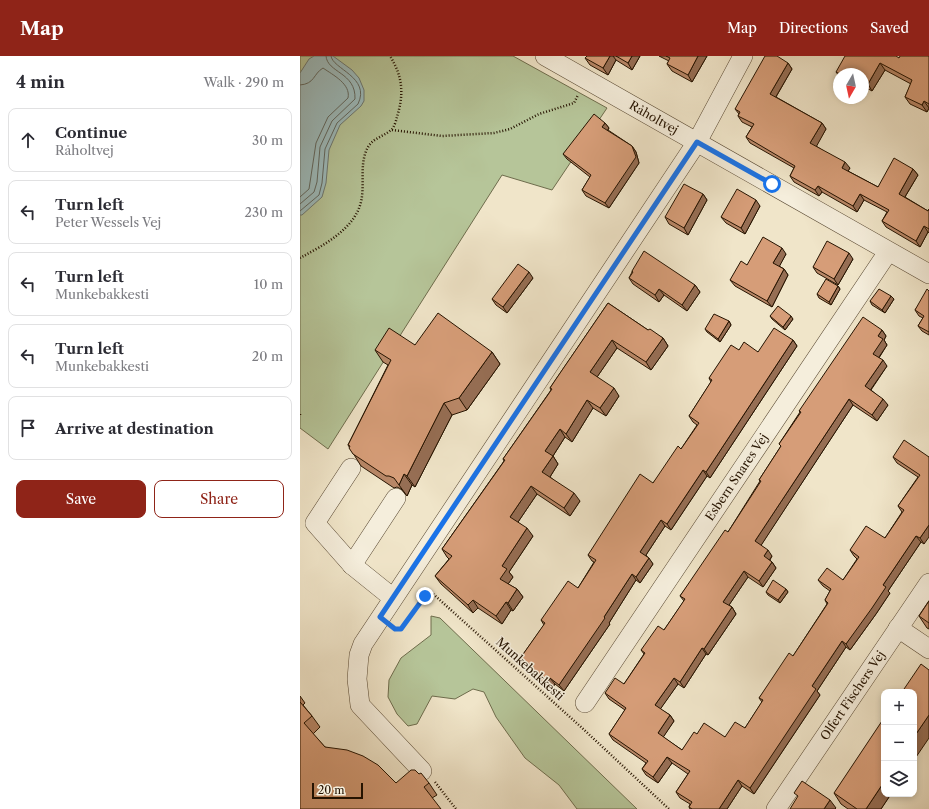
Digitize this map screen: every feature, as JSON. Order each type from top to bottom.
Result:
[{"type":"street","name":"Råholtvej","points":[[545,56],[929,274]]},
{"type":"street","points":[[422,771],[360,705],[357,679],[359,655],[363,644],[697,142],[743,56]]},
{"type":"street","name":"Esbern Snares Vej","points":[[585,703],[888,252]]},
{"type":"street","points":[[351,468],[315,523],[352,565],[393,598]]},
{"type":"street","points":[[352,565],[396,498]]},
{"type":"street","name":"Olfert Fischers Vej","points":[[776,809],[929,583]]},
{"type":"street","points":[[898,628],[929,649]]},
{"type":"path","points":[[390,56],[396,67],[402,88],[402,101],[392,130]]},
{"type":"path","points":[[300,258],[323,245],[346,228],[357,213],[362,198],[363,161],[368,147],[376,138],[392,130],[442,136],[494,133],[510,130],[539,114],[574,103],[587,80]]},
{"type":"path","name":"Munkebakkesti","points":[[380,617],[395,629],[401,629],[425,596],[432,594],[580,726],[669,809]]},
{"type":"path","points":[[422,771],[430,775],[456,809]]},
{"type":"green space","points":[[300,56],[513,56],[607,108],[552,190],[502,175],[328,449],[300,428]]},
{"type":"green space","points":[[431,616],[440,618],[637,809],[577,809],[559,785],[525,758],[496,717],[484,692],[473,689],[455,699],[432,696],[417,724],[408,726],[397,714],[388,697],[389,680],[401,658],[431,635]]},
{"type":"water","points":[[314,56],[333,56],[352,70],[359,78],[364,90],[364,101],[361,106],[340,125],[329,150],[326,183],[322,197],[302,215],[300,215],[300,73],[309,59]]},
{"type":"building","points":[[587,56],[610,56],[603,68],[585,58]]},
{"type":"building","points":[[616,56],[632,56],[628,63]]},
{"type":"building","points":[[666,56],[698,56],[688,75],[667,64],[670,58]]},
{"type":"building","points":[[765,56],[777,56],[788,63],[770,94],[822,123],[810,143],[845,162],[842,168],[878,187],[894,158],[913,169],[899,194],[928,211],[929,209],[929,229],[924,226],[916,241],[882,221],[889,210],[860,194],[853,206],[818,186],[815,190],[790,176],[795,166],[746,137],[754,124],[738,116],[740,112],[735,109]]},
{"type":"building","points":[[845,56],[896,56],[899,58],[900,56],[929,56],[929,104],[924,101],[922,105],[905,97],[912,80],[880,63],[869,82],[869,68],[838,68]]},
{"type":"building","points":[[594,114],[605,123],[602,127],[632,146],[636,157],[605,203],[582,190],[591,175],[563,154]]},
{"type":"building","points":[[684,184],[703,194],[684,228],[665,217]]},
{"type":"building","points":[[737,189],[756,200],[741,228],[721,217]]},
{"type":"building","points":[[763,237],[782,248],[773,263],[784,269],[767,301],[730,280],[741,261],[747,265]]},
{"type":"building","points":[[827,241],[849,253],[834,279],[813,267]]},
{"type":"building","points":[[644,251],[695,285],[682,305],[659,289],[655,295],[629,278]]},
{"type":"building","points":[[518,264],[529,272],[503,307],[492,299]]},
{"type":"building","points":[[826,279],[838,286],[829,302],[817,294]]},
{"type":"building","points":[[879,289],[891,296],[882,310],[870,301]]},
{"type":"building","points":[[927,289],[929,291],[929,332],[918,326],[924,316],[915,310]]},
{"type":"building","points":[[608,303],[648,330],[650,329],[663,338],[646,362],[612,340],[590,372],[614,388],[600,408],[587,400],[566,434],[560,429],[545,451],[553,456],[542,472],[574,493],[564,508],[531,486],[510,517],[527,528],[502,566],[507,569],[500,579],[517,589],[508,603],[506,602],[496,616],[473,600],[468,605],[435,576],[452,556],[442,549],[505,460],[503,459],[552,389],[550,388]]},
{"type":"building","points":[[778,306],[791,316],[783,327],[770,316]]},
{"type":"building","points":[[438,313],[492,352],[459,398],[444,403],[407,476],[404,474],[399,485],[394,478],[386,476],[353,454],[349,448],[350,446],[348,445],[391,360],[375,350],[389,328],[415,345]]},
{"type":"building","points":[[714,314],[729,321],[718,339],[705,329]]},
{"type":"building","points":[[863,317],[882,330],[878,336],[883,339],[873,354],[883,360],[865,386],[883,399],[872,415],[849,399],[755,541],[768,550],[764,556],[772,562],[759,581],[744,571],[723,602],[732,607],[704,649],[702,648],[680,682],[674,678],[655,705],[670,715],[658,733],[682,750],[694,732],[697,734],[704,723],[725,737],[735,722],[745,728],[763,700],[759,698],[789,653],[793,656],[828,603],[825,600],[831,589],[818,580],[827,568],[843,580],[859,557],[850,550],[866,526],[885,538],[904,510],[898,506],[920,475],[893,457],[904,440],[929,457],[929,525],[920,538],[916,536],[883,585],[886,587],[846,644],[842,641],[812,686],[816,689],[750,788],[738,780],[719,809],[692,809],[689,807],[692,802],[676,792],[690,771],[667,757],[653,777],[642,769],[648,761],[609,734],[626,708],[605,693],[615,678],[624,684],[645,653],[641,650],[658,626],[664,630],[685,599],[680,596],[725,530],[728,532],[761,481],[759,480],[781,446],[779,444],[801,412],[799,411]]},
{"type":"building","points":[[774,328],[793,340],[706,472],[703,470],[667,524],[661,520],[640,552],[649,558],[636,577],[632,574],[604,617],[605,618],[559,685],[550,678],[546,685],[519,660],[545,623],[541,620],[568,581],[578,588],[596,560],[588,555],[640,474],[653,483],[678,446],[681,449],[699,423],[689,416],[712,380],[709,378],[731,345],[739,350],[744,342],[758,352]]},
{"type":"building","points":[[773,580],[786,589],[778,600],[766,592]]},
{"type":"building","points":[[929,601],[929,623],[919,616]]},
{"type":"building","points":[[921,664],[929,670],[929,715],[917,733],[917,689],[904,689]]},
{"type":"building","points":[[300,702],[312,716],[304,723],[325,747],[347,750],[363,756],[378,765],[396,783],[411,770],[415,770],[419,774],[421,773],[429,783],[424,787],[441,809],[300,809]]},
{"type":"building","points":[[881,722],[881,786],[866,809],[857,809],[834,793]]},
{"type":"building","points":[[802,781],[830,800],[824,809],[790,809],[798,796],[794,793]]},
{"type":"route","points":[[425,596],[401,629],[395,629],[380,617],[697,142],[772,184]]}]
